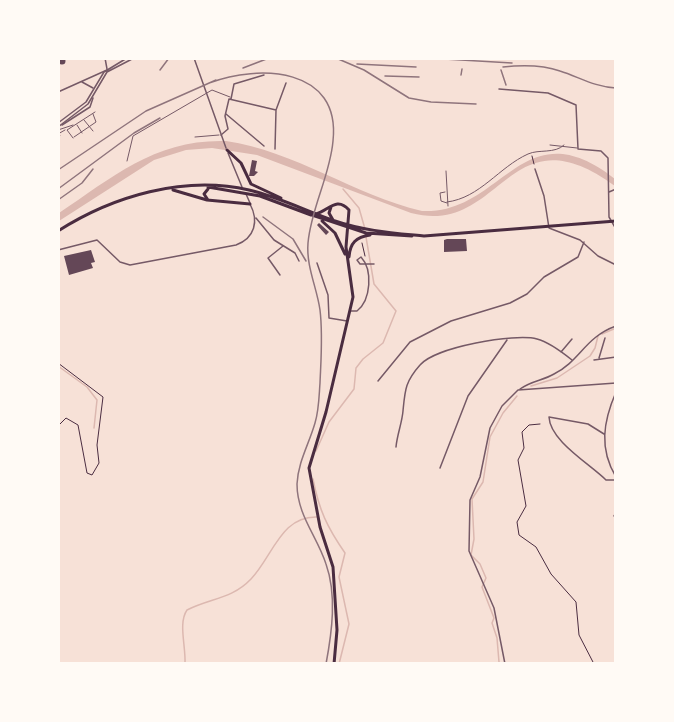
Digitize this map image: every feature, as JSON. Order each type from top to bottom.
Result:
[{"type":"main road","points":[[227,150],[237,159],[248,181],[253,185],[362,234]]},
{"type":"main road","points":[[231,161],[237,159]]},
{"type":"main road","points":[[58,231],[114,202],[169,189],[245,186],[248,181]]},
{"type":"main road","points":[[200,187],[260,196],[362,234],[424,236],[615,221]]},
{"type":"main road","points":[[237,187],[285,201]]},
{"type":"main road","points":[[210,201],[204,193],[216,188]]},
{"type":"main road","points":[[169,189],[210,201],[250,204]]},
{"type":"main road","points":[[316,214],[338,203],[346,206],[350,214],[347,232],[348,262],[354,293],[309,468],[320,527],[333,563],[337,630],[334,663]]},
{"type":"main road","points":[[331,206],[329,213],[334,221]]},
{"type":"main road","points":[[309,214],[335,233],[348,262]]},
{"type":"main road","points":[[348,262],[351,245],[362,234]]},
{"type":"street","points":[[59,130],[84,108],[93,95],[107,70],[105,58]]},
{"type":"street","points":[[59,130],[82,106],[107,70],[127,58]]},
{"type":"street","points":[[58,92],[134,58]]},
{"type":"street","points":[[194,58],[231,161],[255,218],[283,246],[295,252],[299,261]]},
{"type":"street","points":[[195,137],[222,136],[228,129],[225,114],[234,84],[264,75]]},
{"type":"street","points":[[87,78],[89,84]]},
{"type":"street","points":[[78,82],[89,84],[94,88]]},
{"type":"street","points":[[275,149],[276,110],[286,83]]},
{"type":"street","points":[[499,89],[546,92],[574,103],[578,109],[577,148]]},
{"type":"street","points":[[127,161],[133,136],[173,111],[191,104],[201,94],[212,90],[231,99],[276,110]]},
{"type":"street","points":[[59,130],[76,124],[95,112]]},
{"type":"street","points":[[67,130],[73,137],[82,132],[96,121],[92,113]]},
{"type":"street","points":[[225,114],[264,146]]},
{"type":"street","points":[[83,118],[93,131]]},
{"type":"street","points":[[76,124],[82,132]]},
{"type":"street","points":[[59,130],[67,130],[73,125]]},
{"type":"street","points":[[550,145],[605,153],[608,158],[610,221],[615,229]]},
{"type":"street","points":[[447,192],[441,193],[441,201],[463,199],[531,153],[555,150],[564,146]]},
{"type":"street","points":[[535,169],[544,196],[549,226],[554,231],[584,242],[598,256],[615,265]]},
{"type":"street","points":[[446,171],[448,206]]},
{"type":"street","points":[[608,192],[615,189]]},
{"type":"street","points":[[58,250],[98,240],[120,262],[133,265],[239,244],[252,233],[255,218]]},
{"type":"street","points":[[378,381],[413,340],[451,321],[510,303],[527,294],[539,282],[577,257],[584,242]]},
{"type":"street","points":[[280,275],[268,258],[283,246]]},
{"type":"street","points":[[351,310],[357,311],[366,301],[369,285],[366,264],[363,259],[357,260],[361,264],[366,264],[374,264]]},
{"type":"street","points":[[317,264],[328,294],[330,318],[348,321]]},
{"type":"street","points":[[505,663],[494,608],[471,560],[468,547],[470,500],[477,484],[490,428],[502,406],[519,389],[536,379],[554,375],[572,360],[597,333],[615,326]]},
{"type":"street","points":[[440,468],[468,396],[507,340],[515,336],[530,337],[545,342],[572,360]]},
{"type":"street","points":[[599,359],[605,338]]},
{"type":"street","points":[[396,447],[403,411],[403,394],[407,382],[420,364],[452,349],[491,339],[507,340]]},
{"type":"street","points":[[561,352],[572,339]]},
{"type":"street","points":[[594,360],[615,357]]},
{"type":"street","points":[[519,389],[530,391],[615,383]]},
{"type":"street","points":[[604,434],[588,424],[550,416],[549,421],[558,436],[575,454],[606,480],[615,478],[606,457],[604,434],[615,392]]},
{"type":"path","points":[[532,156],[534,164]]},
{"type":"path","points":[[362,234],[366,264]]},
{"type":"path","points":[[58,363],[103,397],[97,445],[99,463],[89,476],[78,425],[66,418],[58,426]]},
{"type":"path","points":[[540,424],[529,425],[522,432],[524,448],[518,460],[526,506],[517,522],[518,530],[522,538],[536,547],[551,574],[576,602],[579,635],[594,663]]},
{"type":"shaded area","points":[[226,141],[276,154],[372,195],[422,211],[450,208],[473,197],[534,158],[557,154],[583,160],[615,179],[615,186],[579,165],[550,160],[527,166],[466,208],[442,215],[411,213],[257,155],[212,148],[186,150],[154,160],[59,221],[59,213],[137,162],[178,146]]},
{"type":"building","points":[[62,58],[65,61],[62,64],[59,61]]},
{"type":"building","points":[[252,160],[257,161],[255,171],[258,172],[254,176],[249,176]]},
{"type":"building","points":[[319,223],[329,232],[326,235],[317,225]]},
{"type":"building","points":[[466,239],[467,251],[444,252],[444,240]]},
{"type":"building","points":[[91,250],[95,262],[91,263],[93,268],[69,275],[64,256]]},
{"type":"waterway","points":[[343,189],[359,208],[365,229]]},
{"type":"waterway","points":[[316,451],[329,422],[354,389],[356,368],[363,359],[383,343],[396,311],[374,284],[366,237]]},
{"type":"waterway","points":[[602,334],[616,328]]},
{"type":"waterway","points":[[531,386],[557,378],[590,356],[598,336]]},
{"type":"waterway","points":[[58,366],[87,387],[97,400],[94,428]]},
{"type":"waterway","points":[[501,664],[492,623],[494,618],[482,587],[486,578],[480,564],[471,555],[474,539],[472,499],[483,482],[490,437],[503,413],[517,396]]},
{"type":"waterway","points":[[313,479],[324,518],[345,553],[339,577],[349,624],[339,664]]},
{"type":"waterway","points":[[185,664],[183,621],[187,610],[244,586],[259,570],[286,530],[305,518],[318,517]]},
{"type":"railway","points":[[160,70],[169,58]]},
{"type":"railway","points":[[243,68],[269,58]]},
{"type":"railway","points":[[336,58],[364,70],[409,98],[431,102],[476,104]]},
{"type":"railway","points":[[427,58],[512,63]]},
{"type":"railway","points":[[357,64],[416,67]]},
{"type":"railway","points":[[503,67],[546,68],[594,84],[616,88]]},
{"type":"railway","points":[[461,75],[462,69]]},
{"type":"railway","points":[[501,70],[506,85]]},
{"type":"railway","points":[[209,83],[251,74],[272,73],[293,77],[310,85],[324,98],[332,116],[331,154],[308,243],[310,269],[321,319],[319,403],[315,423],[299,468],[297,484],[300,506],[326,564],[331,588],[332,626],[326,664]]},
{"type":"railway","points":[[385,76],[419,77]]},
{"type":"railway","points":[[58,170],[146,111],[216,80]]},
{"type":"railway","points":[[58,189],[134,133],[160,118]]},
{"type":"railway","points":[[58,200],[82,183],[93,169]]},
{"type":"railway","points":[[263,217],[293,239],[306,261]]}]
